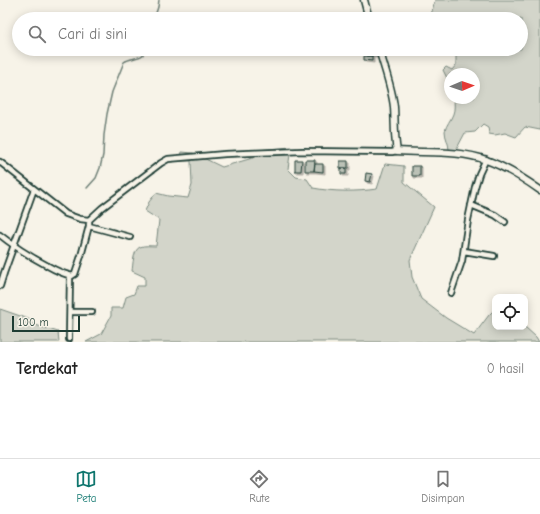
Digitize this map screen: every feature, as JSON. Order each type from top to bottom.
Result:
[{"type":"main road","points":[[364,0],[367,12]]},
{"type":"main road","points":[[381,56],[394,106],[395,144],[397,151],[459,154],[486,159],[518,175],[540,190]]},
{"type":"street","points":[[70,276],[74,274],[81,256],[89,226],[89,220],[102,208],[161,163],[171,158],[303,151],[397,151]]},
{"type":"street","points":[[452,293],[462,262],[468,220],[475,187],[486,159]]},
{"type":"street","points":[[0,162],[66,214],[80,219],[89,220]]},
{"type":"street","points":[[0,286],[34,190]]},
{"type":"street","points":[[471,205],[495,215],[505,222]]},
{"type":"street","points":[[89,226],[130,237]]},
{"type":"street","points":[[0,235],[14,246],[40,262],[70,276]]},
{"type":"street","points":[[464,251],[494,256]]},
{"type":"street","points":[[69,339],[70,276]]},
{"type":"street","points":[[70,312],[92,312]]},
{"type":"shaded area","points":[[435,0],[540,0],[540,130],[525,127],[516,137],[505,133],[495,135],[489,134],[488,127],[483,124],[475,132],[465,133],[456,150],[449,150],[445,131],[454,112],[454,104],[480,104],[480,68],[454,68],[456,65],[456,56],[528,56],[528,12],[432,12]]},
{"type":"shaded area","points":[[291,147],[288,169],[296,177],[307,179],[313,188],[329,190],[361,191],[377,189],[385,164],[404,166],[404,182],[434,207],[410,260],[412,277],[421,299],[446,318],[474,335],[492,312],[492,330],[528,330],[539,342],[86,342],[101,334],[111,316],[111,308],[123,308],[126,297],[134,294],[137,286],[145,286],[145,277],[132,271],[134,258],[136,251],[140,247],[156,246],[159,220],[145,211],[149,202],[156,193],[188,198],[192,185],[191,161],[180,161],[182,152],[193,153],[222,167],[256,157],[257,150]]},
{"type":"shaded area","points":[[0,309],[26,318],[30,320],[32,324],[58,332],[59,342],[0,342]]},
{"type":"building","points":[[364,56],[372,56],[372,61],[364,60]]},
{"type":"building","points":[[295,160],[302,160],[301,171],[295,171]]},
{"type":"building","points":[[305,160],[315,160],[314,171],[305,171]]},
{"type":"building","points":[[340,161],[348,161],[348,168],[340,168]]},
{"type":"building","points":[[315,164],[323,164],[323,172],[314,171]]},
{"type":"building","points":[[412,166],[420,166],[420,176],[412,176]]},
{"type":"building","points":[[341,168],[346,168],[346,174],[341,174]]},
{"type":"building","points":[[366,173],[372,174],[370,182],[365,181]]},
{"type":"waterway","points":[[156,12],[159,0]]},
{"type":"waterway","points":[[87,188],[96,178],[100,168],[103,155],[107,114],[112,92],[124,62],[140,56]]}]
